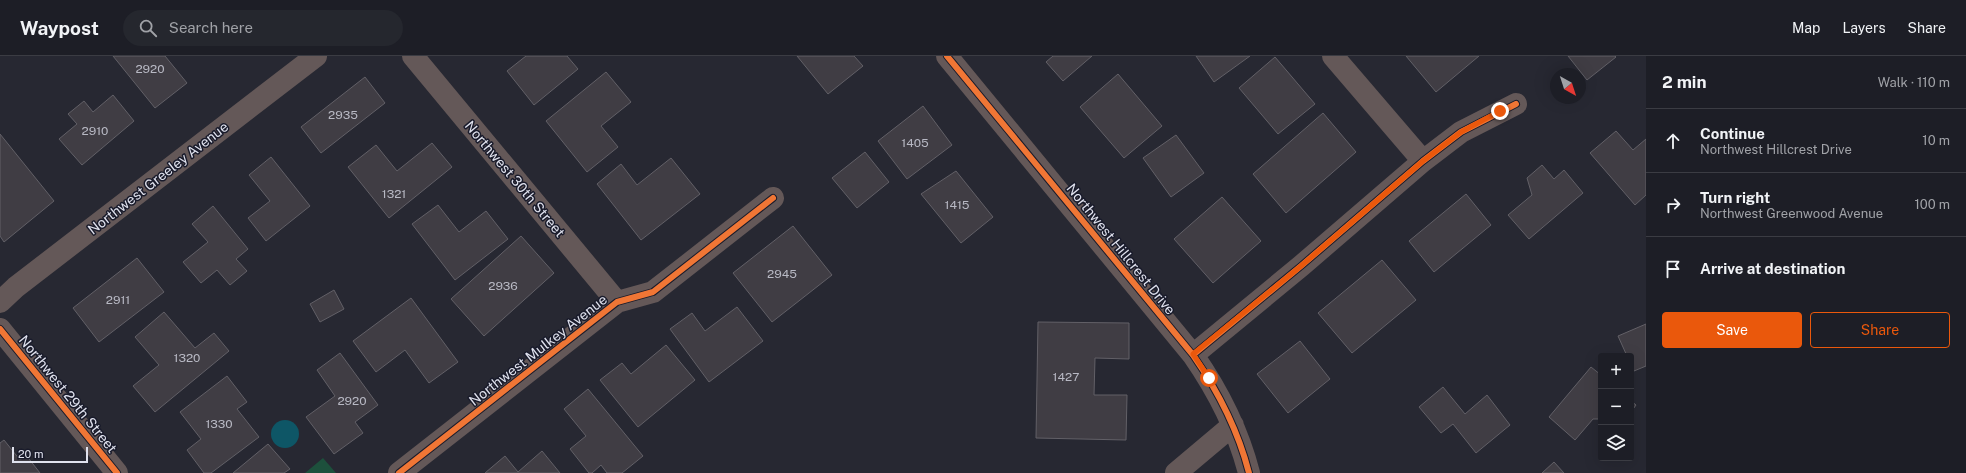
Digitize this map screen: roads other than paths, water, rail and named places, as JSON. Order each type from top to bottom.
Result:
[{"type":"street","name":"Northwest Greeley Avenue","points":[[0,302],[23,282],[316,56]]},
{"type":"street","name":"Northwest 30th Street","points":[[413,56],[617,302]]},
{"type":"street","name":"Northwest Hillcrest Drive","points":[[947,56],[1193,354],[1209,378],[1233,425],[1249,473]]},
{"type":"street","points":[[1332,56],[1423,161]]},
{"type":"street","points":[[1193,354],[1301,266],[1423,161],[1461,132],[1516,104]]},
{"type":"street","name":"Northwest Mulkey Avenue","points":[[399,473],[617,302],[652,292],[772,198]]},
{"type":"street","name":"Northwest 29th Street","points":[[0,329],[117,473]]},
{"type":"street","points":[[1176,473],[1233,425]]},
{"type":"water","points":[[285,420],[295,424],[299,434],[295,444],[285,448],[275,444],[271,434],[275,424]]}]
